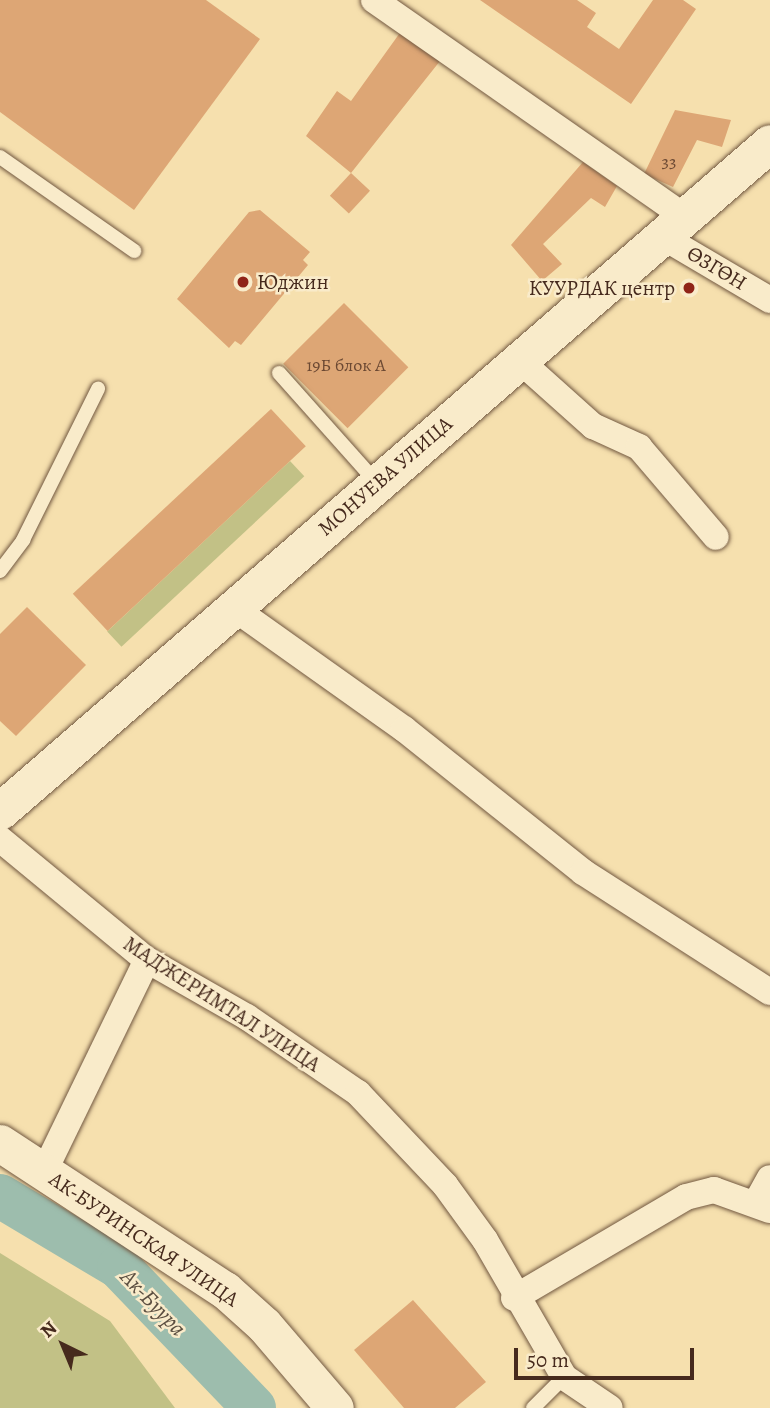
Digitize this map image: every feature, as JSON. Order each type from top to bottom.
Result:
[{"type":"main road","name":"МОНУЕВА УЛИЦА","points":[[0,811],[770,143]]},
{"type":"main road","name":"АК-БУРИНСКАЯ УЛИЦА","points":[[0,1143],[225,1290],[264,1325],[335,1408]]},
{"type":"street","name":"ӨЗГӨН","points":[[374,0],[770,300]]},
{"type":"street","points":[[518,359],[593,426],[639,447],[716,537]]},
{"type":"street","points":[[235,608],[404,729],[583,872],[770,992]]},
{"type":"street","name":"МАДЖЕРИМТАЛ УЛИЦА","points":[[0,839],[147,960],[247,1017],[358,1093],[445,1185],[485,1240],[514,1298],[564,1377],[610,1408]]},
{"type":"street","points":[[44,1171],[147,960]]},
{"type":"street","points":[[514,1298],[686,1197],[714,1190],[763,1206],[770,1178]]},
{"type":"lane","points":[[0,157],[134,251]]},
{"type":"lane","points":[[279,373],[377,483]]},
{"type":"lane","points":[[0,571],[23,540],[98,389]]},
{"type":"lane","points":[[533,1408],[564,1377]]},
{"type":"shaded area","points":[[290,461],[304,476],[121,647],[107,631]]},
{"type":"shaded area","points":[[0,1253],[110,1321],[175,1408],[0,1408]]},
{"type":"building","points":[[0,0],[206,0],[260,39],[134,210],[0,112]]},
{"type":"building","points":[[480,0],[577,0],[596,13],[587,27],[619,49],[653,0],[683,0],[696,9],[631,104]]},
{"type":"building","points":[[407,23],[444,56],[351,173],[306,136],[337,91],[351,101]]},
{"type":"building","points":[[675,110],[731,120],[722,147],[697,140],[673,187],[644,174]]},
{"type":"building","points":[[583,162],[617,186],[605,207],[591,198],[543,244],[562,264],[542,281],[511,245]]},
{"type":"building","points":[[351,173],[370,191],[349,213],[330,196]]},
{"type":"building","name":"Юджин","points":[[260,210],[310,252],[303,260],[308,265],[241,345],[235,341],[229,348],[177,299],[249,212]]},
{"type":"building","name":"Юджин","points":[[344,303],[408,367],[348,428],[283,364]]},
{"type":"building","points":[[271,409],[306,446],[108,631],[73,594]]},
{"type":"building","points":[[27,607],[86,665],[16,736],[0,721],[0,634]]},
{"type":"building","points":[[413,1300],[486,1382],[455,1408],[404,1408],[354,1350]]},
{"type":"waterway","name":"Ак-Буура","points":[[0,1196],[119,1267],[254,1408]]},
{"type":"place","name":"Юджин","points":[[243,282]]},
{"type":"place","name":"КУУРДАК центр","points":[[689,288]]}]
